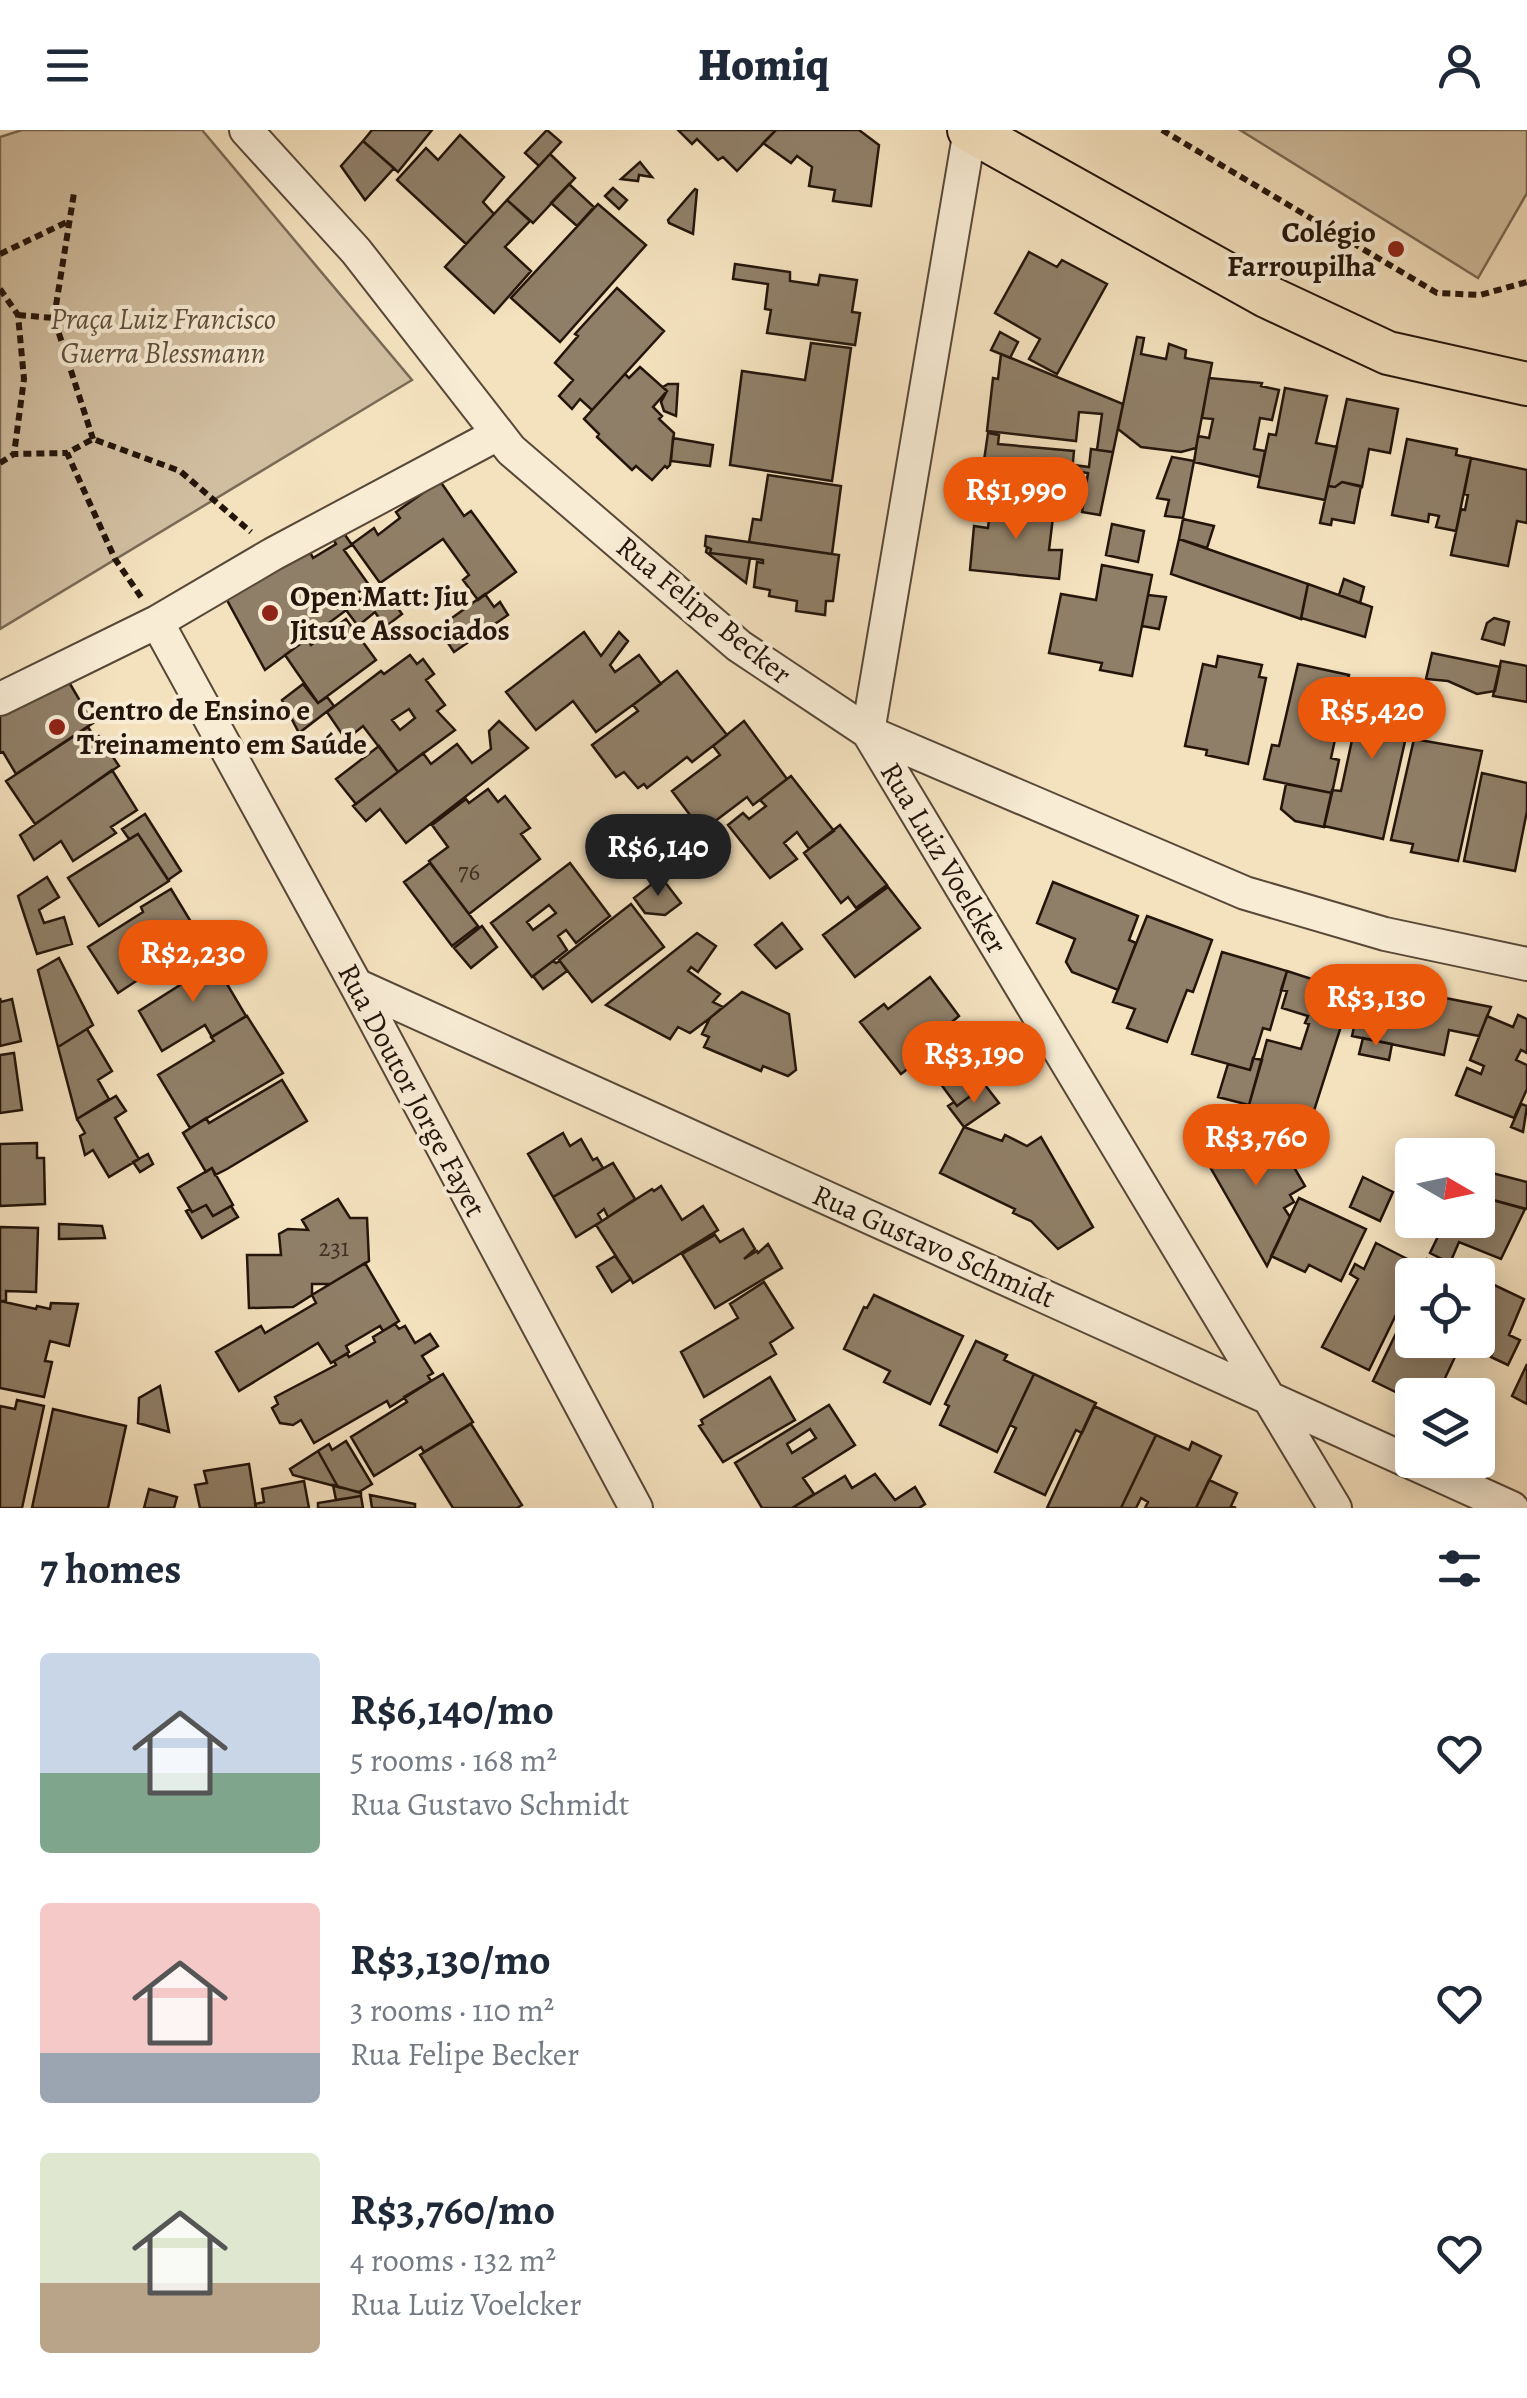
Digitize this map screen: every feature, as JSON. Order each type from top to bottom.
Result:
[{"type":"main road","points":[[970,130],[1266,296],[1388,353],[1527,384]]},
{"type":"street","name":"Rua Felipe Becker","points":[[246,130],[356,251],[496,434],[739,646],[868,732],[1245,893],[1385,934],[1527,964]]},
{"type":"street","name":"Rua Luiz Voelcker","points":[[970,130],[868,732],[1335,1508]]},
{"type":"street","points":[[0,699],[157,622],[496,434]]},
{"type":"street","name":"Rua Doutor Jorge Fayet","points":[[157,622],[636,1508]]},
{"type":"street","name":"Rua Gustavo Schmidt","points":[[356,984],[1512,1508]]},
{"type":"path","points":[[1162,130],[1437,293],[1480,295],[1527,282]]},
{"type":"path","points":[[74,193],[54,318],[93,439]]},
{"type":"path","points":[[0,254],[69,221]]},
{"type":"path","points":[[0,289],[18,315],[24,380],[14,454]]},
{"type":"path","points":[[18,315],[54,318]]},
{"type":"path","points":[[0,463],[14,454],[68,453],[93,439],[180,471],[274,554]]},
{"type":"path","points":[[68,453],[115,558],[157,622]]},
{"type":"green space","name":"Praça Luiz Francisco Guerra Blessmann","points":[[22,130],[202,130],[412,380],[0,629],[0,137]]},
{"type":"green space","points":[[1240,130],[1527,130],[1527,193],[1478,278]]},
{"type":"building","points":[[372,130],[432,130],[398,172],[363,141]]},
{"type":"building","points":[[547,130],[561,142],[539,166],[525,153]]},
{"type":"building","points":[[678,130],[776,130],[737,171],[723,157],[718,160],[697,139],[692,144]]},
{"type":"building","points":[[776,130],[859,130],[879,145],[871,206],[833,201],[835,190],[809,186],[812,167],[797,156],[791,163],[763,143]]},
{"type":"building","points":[[460,135],[504,177],[483,202],[494,214],[466,244],[397,180],[426,148],[438,160]]},
{"type":"building","points":[[363,141],[394,168],[365,200],[341,166]]},
{"type":"building","points":[[550,154],[575,178],[533,223],[507,200]]},
{"type":"building","points":[[640,162],[652,177],[639,175],[638,181],[621,179]]},
{"type":"building","points":[[569,184],[594,207],[577,226],[551,203]]},
{"type":"building","points":[[613,188],[627,200],[619,209],[605,196]]},
{"type":"building","points":[[697,190],[693,234],[668,220]]},
{"type":"building","points":[[507,200],[530,221],[505,247],[531,271],[494,313],[445,267]]},
{"type":"building","points":[[598,204],[646,245],[560,342],[511,298]]},
{"type":"building","points":[[1029,252],[1057,267],[1062,260],[1107,284],[1057,374],[1029,359],[1040,339],[995,313]]},
{"type":"building","points":[[735,264],[790,272],[790,281],[818,285],[820,275],[857,280],[852,312],[860,313],[855,345],[767,333],[771,310],[765,309],[768,284],[733,279]]},
{"type":"building","points":[[617,288],[664,331],[592,410],[580,399],[572,409],[559,396],[573,380],[555,363],[578,336],[575,334]]},
{"type":"building","points":[[1000,332],[1018,342],[1010,358],[991,350]]},
{"type":"building","points":[[1137,337],[1144,338],[1141,354],[1166,359],[1169,344],[1186,350],[1185,358],[1212,363],[1196,448],[1181,452],[1141,447],[1118,429]]},
{"type":"building","points":[[811,343],[851,348],[832,481],[730,465],[742,371],[805,380]]},
{"type":"building","points":[[1001,354],[1123,404],[1113,452],[1097,450],[1102,414],[1079,412],[1076,441],[987,431],[993,378],[998,379]]},
{"type":"building","points":[[640,367],[667,391],[653,407],[674,433],[670,465],[652,480],[636,466],[632,470],[584,419],[625,374],[629,378]]},
{"type":"building","points":[[1209,378],[1262,383],[1261,386],[1279,390],[1272,420],[1260,418],[1254,449],[1265,451],[1260,477],[1194,462],[1198,436],[1209,438],[1213,419],[1202,418]]},
{"type":"building","points":[[678,384],[676,416],[664,411],[661,402],[667,391],[663,387]]},
{"type":"building","points":[[1285,388],[1327,396],[1316,443],[1337,447],[1325,500],[1258,487],[1269,434],[1276,435]]},
{"type":"building","points":[[1347,399],[1398,409],[1390,453],[1369,449],[1362,487],[1342,482],[1328,486]]},
{"type":"building","points":[[988,433],[999,435],[998,444],[1074,451],[1072,472],[1080,476],[1079,486],[1071,485],[1069,504],[979,495]]},
{"type":"building","points":[[673,438],[713,445],[710,466],[671,461]]},
{"type":"building","points":[[1407,439],[1457,449],[1456,455],[1471,458],[1456,531],[1436,527],[1439,516],[1429,514],[1428,522],[1392,515]]},
{"type":"building","points":[[1091,449],[1113,452],[1100,515],[1082,512],[1088,473],[1080,472],[1080,476],[1072,472],[1073,465],[1089,467]]},
{"type":"building","points":[[1172,457],[1194,461],[1183,518],[1165,516],[1169,500],[1157,498]]},
{"type":"building","points":[[1471,458],[1527,470],[1527,523],[1517,521],[1508,566],[1451,555],[1461,509],[1465,510]]},
{"type":"building","points":[[768,475],[841,486],[832,554],[749,542],[753,519],[761,520]]},
{"type":"building","points":[[440,481],[464,516],[471,511],[516,572],[478,600],[463,580],[469,575],[443,539],[380,583],[352,544],[374,528],[378,535],[400,518],[396,512]]},
{"type":"building","points":[[1342,482],[1361,486],[1354,523],[1332,519],[1331,525],[1320,523],[1328,486]]},
{"type":"building","points":[[991,501],[1054,509],[1049,550],[1062,550],[1059,579],[970,570],[974,526],[988,528]]},
{"type":"building","points":[[1183,519],[1214,526],[1207,548],[1179,539]]},
{"type":"building","points":[[1112,524],[1144,531],[1138,562],[1106,555]]},
{"type":"building","points":[[343,532],[352,545],[344,550],[369,585],[356,594],[360,600],[265,670],[222,591],[306,544],[313,558],[336,544],[333,539]]},
{"type":"building","points":[[706,536],[839,555],[833,601],[826,601],[825,615],[796,611],[797,601],[769,596],[770,590],[754,587],[757,562],[763,560],[710,553],[711,549],[705,546]]},
{"type":"building","points":[[1179,539],[1308,584],[1301,619],[1171,574]]},
{"type":"building","points":[[707,547],[710,553],[750,558],[746,583],[706,552]]},
{"type":"building","points":[[1102,565],[1152,575],[1132,676],[1100,670],[1102,663],[1049,653],[1061,594],[1096,600]]},
{"type":"building","points":[[1344,579],[1364,587],[1360,603],[1339,595]]},
{"type":"building","points":[[1308,584],[1372,607],[1365,637],[1301,618]]},
{"type":"building","points":[[381,585],[402,614],[385,627],[375,612],[358,626],[346,610]]},
{"type":"building","points":[[485,594],[494,607],[500,602],[508,615],[454,652],[438,628]]},
{"type":"building","points":[[1148,595],[1166,597],[1159,629],[1142,626]]},
{"type":"building","points":[[1494,618],[1509,622],[1504,645],[1482,639],[1487,623]]},
{"type":"building","points":[[346,619],[376,660],[318,703],[285,655],[307,639],[311,645]]},
{"type":"building","points":[[584,632],[601,656],[619,632],[628,641],[610,665],[615,672],[639,655],[661,684],[596,732],[573,701],[536,730],[506,692]]},
{"type":"building","points":[[1432,653],[1500,667],[1495,691],[1477,694],[1448,681],[1426,679]]},
{"type":"building","points":[[410,655],[417,664],[423,659],[434,674],[426,680],[445,705],[437,711],[455,730],[398,772],[363,726],[346,740],[327,712],[381,671],[384,674]],"holes":[[[409,709],[415,718],[400,730],[392,720]]]},
{"type":"building","points":[[1218,656],[1262,665],[1259,677],[1266,678],[1248,764],[1185,746],[1203,664],[1216,667]]},
{"type":"building","points":[[1501,661],[1527,666],[1527,702],[1493,696]]},
{"type":"building","points":[[1298,664],[1349,675],[1331,758],[1339,760],[1332,793],[1264,779],[1272,745],[1279,746]]},
{"type":"building","points":[[677,671],[727,735],[692,762],[687,757],[647,788],[644,784],[638,788],[624,772],[616,777],[592,745],[638,711],[633,705]]},
{"type":"building","points":[[66,677],[93,723],[16,774],[0,753],[0,709]]},
{"type":"building","points":[[303,684],[318,703],[327,697],[334,706],[299,733],[282,700]]},
{"type":"building","points":[[1355,686],[1422,701],[1415,730],[1408,728],[1383,839],[1324,826],[1332,790],[1341,791],[1357,717],[1348,716]]},
{"type":"building","points":[[499,721],[528,748],[406,843],[380,809],[366,821],[353,806],[423,753],[431,764],[457,744],[472,763],[491,749],[489,731]]},
{"type":"building","points":[[744,721],[787,779],[753,805],[747,797],[702,831],[672,791],[720,755],[713,746]]},
{"type":"building","points":[[88,727],[95,738],[99,736],[119,766],[35,824],[6,781]]},
{"type":"building","points":[[1414,739],[1482,751],[1458,861],[1411,852],[1413,844],[1391,840]]},
{"type":"building","points":[[379,746],[398,772],[356,804],[336,779]]},
{"type":"building","points":[[112,770],[137,810],[111,827],[116,833],[73,861],[61,841],[34,860],[20,835]]},
{"type":"building","points":[[1482,773],[1527,783],[1527,811],[1515,871],[1464,861]]},
{"type":"building","points":[[791,776],[834,831],[809,849],[797,832],[784,843],[797,859],[770,878],[728,825],[743,813],[749,819],[766,806],[760,800]]},
{"type":"building","points":[[1286,784],[1332,793],[1324,827],[1295,821],[1281,809]]},
{"type":"building","points":[[488,789],[498,802],[505,796],[530,828],[521,834],[540,859],[469,914],[429,861],[448,847],[432,825],[466,799],[469,803]]},
{"type":"building","points":[[145,814],[181,871],[168,880],[138,834],[129,839],[122,829]]},
{"type":"building","points":[[840,825],[887,885],[856,908],[848,897],[841,903],[804,853]]},
{"type":"building","points":[[138,834],[169,881],[99,926],[68,878]]},
{"type":"building","points":[[430,863],[478,926],[452,946],[404,882]]},
{"type":"building","points":[[570,863],[610,916],[576,943],[566,930],[558,936],[567,950],[532,977],[491,923]],"holes":[[[549,905],[556,913],[533,930],[527,922]]]},
{"type":"building","points":[[47,877],[59,897],[39,910],[44,923],[64,917],[72,944],[37,954],[18,896]]},
{"type":"building","points":[[661,877],[681,903],[665,915],[645,913],[634,898]]},
{"type":"building","points":[[1053,882],[1138,916],[1129,940],[1136,943],[1118,990],[1072,972],[1066,962],[1075,939],[1037,923]]},
{"type":"building","points":[[888,887],[920,928],[855,977],[823,935]]},
{"type":"building","points":[[171,889],[206,953],[176,973],[168,960],[118,993],[88,947]]},
{"type":"building","points":[[631,904],[664,947],[592,1002],[559,960]]},
{"type":"building","points":[[1147,916],[1212,940],[1193,992],[1187,990],[1167,1042],[1127,1028],[1135,1009],[1113,1002]]},
{"type":"building","points":[[782,923],[802,949],[776,968],[755,945]]},
{"type":"building","points":[[482,926],[497,947],[471,968],[454,948]]},
{"type":"building","points":[[697,933],[716,946],[698,972],[691,967],[688,971],[720,994],[713,1002],[723,1007],[710,1018],[690,1033],[678,1027],[670,1039],[606,1005]]},
{"type":"building","points":[[208,952],[246,1016],[212,1037],[205,1025],[162,1051],[139,1011],[180,985],[174,974]]},
{"type":"building","points":[[1222,952],[1287,971],[1270,1030],[1263,1028],[1250,1070],[1192,1054]]},
{"type":"building","points":[[59,958],[93,1025],[58,1047],[38,970]]},
{"type":"building","points":[[553,961],[560,961],[567,971],[543,989],[533,976]]},
{"type":"building","points":[[1287,971],[1352,992],[1312,1117],[1249,1105],[1267,1040],[1301,1049],[1309,1024],[1305,1023],[1308,1016],[1282,1008],[1287,991],[1281,990]]},
{"type":"building","points":[[930,977],[959,1016],[947,1026],[953,1034],[901,1074],[860,1022],[884,1004],[888,1009]]},
{"type":"building","points":[[1364,982],[1491,1007],[1479,1036],[1449,1030],[1444,1055],[1352,1036]]},
{"type":"building","points":[[742,992],[789,1014],[796,1070],[788,1076],[763,1066],[761,1071],[704,1047],[709,1037],[702,1034],[710,1018]]},
{"type":"building","points":[[0,998],[1,1002],[12,999],[21,1041],[0,1046]]},
{"type":"building","points":[[1518,1015],[1527,1019],[1527,1053],[1521,1050],[1516,1060],[1527,1065],[1527,1089],[1514,1118],[1456,1095],[1467,1068],[1481,1074],[1484,1066],[1470,1060],[1487,1016],[1513,1027]]},
{"type":"building","points":[[247,1016],[283,1073],[190,1128],[158,1075]]},
{"type":"building","points":[[87,1029],[112,1071],[98,1080],[109,1099],[77,1119],[58,1047]]},
{"type":"building","points":[[971,1031],[995,1063],[982,1073],[988,1083],[957,1106],[926,1064]]},
{"type":"building","points":[[1363,1038],[1392,1044],[1389,1060],[1359,1054]]},
{"type":"building","points":[[14,1053],[22,1110],[0,1113],[0,1055]]},
{"type":"building","points":[[1253,1058],[1262,1060],[1249,1105],[1218,1097],[1228,1064],[1250,1070]]},
{"type":"building","points":[[282,1080],[307,1121],[227,1169],[215,1175],[212,1168],[206,1172],[183,1133],[206,1118],[209,1123]]},
{"type":"building","points":[[985,1085],[999,1103],[964,1127],[948,1106],[954,1102],[957,1106]]},
{"type":"building","points":[[116,1096],[126,1111],[115,1118],[139,1159],[109,1177],[93,1150],[85,1155],[80,1136],[85,1133],[77,1119]]},
{"type":"building","points":[[1521,1104],[1527,1106],[1523,1132],[1511,1127]]},
{"type":"building","points":[[1220,1118],[1243,1125],[1239,1139],[1216,1134]]},
{"type":"building","points":[[964,1127],[1002,1141],[1005,1135],[1027,1146],[1041,1137],[1093,1227],[1058,1249],[1031,1221],[1013,1213],[1015,1209],[940,1173]]},
{"type":"building","points":[[563,1133],[570,1146],[581,1139],[593,1160],[597,1158],[603,1168],[553,1197],[528,1154]]},
{"type":"building","points":[[1230,1137],[1261,1144],[1269,1158],[1284,1150],[1305,1186],[1290,1195],[1294,1202],[1284,1208],[1290,1217],[1267,1266],[1202,1153]]},
{"type":"building","points":[[37,1143],[37,1158],[44,1158],[45,1204],[0,1206],[0,1144]]},
{"type":"building","points":[[148,1154],[153,1164],[140,1172],[133,1162]]},
{"type":"building","points":[[613,1163],[635,1199],[608,1217],[604,1209],[598,1214],[602,1221],[576,1237],[553,1197]]},
{"type":"building","points":[[212,1168],[233,1205],[213,1216],[206,1205],[192,1212],[178,1188]]},
{"type":"building","points":[[1495,1174],[1527,1182],[1527,1209],[1495,1200]]},
{"type":"building","points":[[1363,1177],[1393,1192],[1380,1221],[1350,1207]]},
{"type":"building","points":[[661,1186],[682,1220],[703,1206],[718,1230],[633,1283],[596,1225]]},
{"type":"building","points":[[1299,1198],[1366,1229],[1341,1281],[1309,1265],[1305,1272],[1271,1256]]},
{"type":"building","points":[[338,1199],[350,1218],[367,1218],[369,1261],[330,1284],[312,1284],[312,1295],[293,1307],[249,1308],[247,1255],[281,1255],[279,1234],[288,1229],[308,1230],[302,1220]]},
{"type":"building","points":[[1495,1201],[1525,1209],[1501,1259],[1459,1242],[1452,1258],[1430,1253],[1437,1238],[1495,1238]]},
{"type":"building","points":[[206,1205],[213,1216],[231,1206],[238,1217],[202,1238],[186,1211]]},
{"type":"building","points":[[59,1224],[102,1226],[105,1238],[59,1239]]},
{"type":"building","points":[[0,1227],[38,1228],[36,1292],[6,1291],[6,1301],[0,1301]]},
{"type":"building","points":[[743,1229],[755,1249],[744,1259],[768,1244],[782,1268],[715,1308],[682,1254],[715,1235],[720,1242]]},
{"type":"building","points":[[1376,1243],[1405,1258],[1395,1258],[1395,1317],[1369,1370],[1322,1347],[1358,1279],[1350,1274],[1355,1264],[1364,1269]]},
{"type":"building","points":[[615,1256],[631,1279],[612,1292],[597,1267]]},
{"type":"building","points":[[365,1263],[399,1321],[383,1331],[380,1326],[346,1346],[349,1352],[331,1363],[318,1343],[239,1391],[216,1352],[261,1326],[265,1333],[316,1303],[312,1295]]},
{"type":"building","points":[[764,1282],[793,1328],[770,1343],[776,1354],[704,1397],[681,1352],[738,1318],[730,1304]]},
{"type":"building","points":[[1495,1285],[1524,1299],[1509,1335],[1520,1340],[1508,1365],[1493,1358]]},
{"type":"building","points":[[874,1295],[963,1336],[930,1404],[884,1382],[890,1371],[844,1349]]},
{"type":"building","points":[[0,1301],[36,1309],[50,1309],[51,1303],[78,1304],[69,1346],[50,1341],[45,1361],[52,1362],[44,1397],[0,1388]]},
{"type":"building","points":[[395,1324],[399,1329],[405,1326],[415,1343],[430,1334],[438,1346],[422,1356],[433,1373],[428,1376],[431,1381],[390,1407],[387,1401],[314,1443],[301,1420],[293,1425],[280,1423],[272,1408],[278,1404],[275,1397],[336,1365],[334,1361],[375,1342],[373,1337]]},
{"type":"building","points":[[1395,1335],[1395,1358],[1454,1358],[1445,1378],[1395,1378],[1395,1392],[1373,1381]]},
{"type":"building","points":[[976,1341],[1007,1355],[1004,1360],[1034,1374],[997,1452],[940,1425],[949,1406],[945,1404]]},
{"type":"building","points":[[1527,1364],[1527,1404],[1512,1396]]},
{"type":"building","points":[[443,1374],[473,1422],[374,1476],[351,1437],[407,1402],[404,1397]]},
{"type":"building","points":[[1034,1374],[1096,1403],[1082,1433],[1076,1430],[1045,1495],[995,1472],[1016,1428],[1010,1425]]},
{"type":"building","points":[[770,1377],[795,1420],[723,1462],[699,1426],[703,1424],[701,1420]]},
{"type":"building","points":[[160,1386],[169,1432],[138,1423],[139,1398]]},
{"type":"building","points":[[17,1400],[44,1406],[22,1508],[0,1508],[0,1406],[15,1409]]},
{"type":"building","points":[[829,1405],[855,1445],[803,1478],[814,1494],[792,1508],[762,1508],[735,1463]],"holes":[[[810,1429],[816,1438],[792,1453],[787,1444]]]},
{"type":"building","points":[[1094,1406],[1156,1435],[1121,1508],[1047,1508]]},
{"type":"building","points":[[53,1409],[126,1426],[108,1508],[32,1508]]},
{"type":"building","points":[[471,1424],[522,1505],[517,1508],[453,1508],[420,1455]]},
{"type":"building","points":[[1156,1435],[1189,1450],[1192,1442],[1221,1456],[1196,1508],[1145,1508],[1148,1502],[1141,1498],[1136,1508],[1121,1508]]},
{"type":"building","points":[[346,1441],[372,1484],[359,1492],[338,1487],[318,1451],[329,1444],[332,1450]]},
{"type":"building","points":[[318,1451],[338,1487],[293,1475],[290,1469]]},
{"type":"building","points":[[249,1464],[256,1508],[200,1508],[195,1485],[207,1483],[204,1471]]},
{"type":"building","points":[[875,1474],[895,1500],[915,1487],[925,1504],[919,1508],[792,1508],[845,1476],[852,1488]]},
{"type":"building","points":[[1209,1480],[1237,1493],[1231,1506],[1236,1508],[1196,1508]]},
{"type":"building","points":[[304,1481],[309,1508],[256,1508],[255,1504],[264,1502],[262,1489]]},
{"type":"building","points":[[333,1485],[361,1493],[361,1496],[336,1500]]},
{"type":"building","points":[[149,1489],[177,1497],[174,1508],[144,1508]]},
{"type":"building","points":[[370,1495],[415,1504],[415,1508],[372,1508]]},
{"type":"building","points":[[361,1496],[363,1508],[318,1508],[318,1503]]},
{"type":"place","name":"Colégio Farroupilha","points":[[1396,249]]},
{"type":"place","name":"Open Matt: Jiu Jitsu e Associados","points":[[270,613]]},
{"type":"place","name":"Centro de Ensino e Treinamento em Saúde","points":[[57,727]]}]
